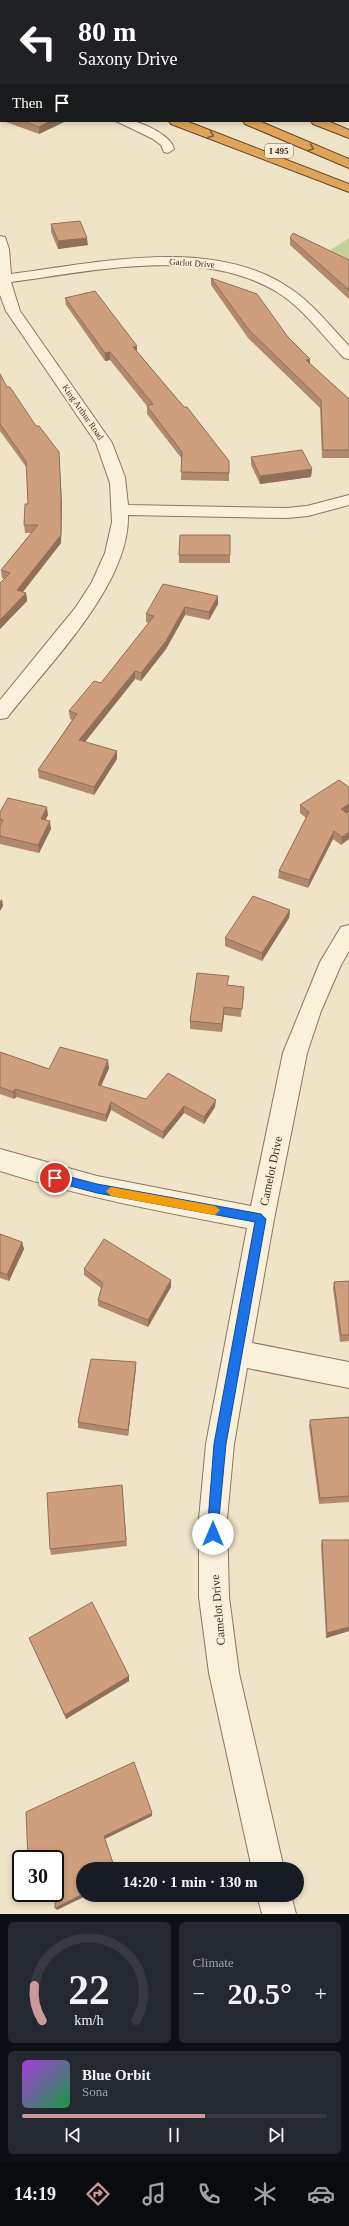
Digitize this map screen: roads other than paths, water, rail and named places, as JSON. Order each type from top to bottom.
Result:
[{"type":"highway","points":[[178,122],[349,188]]},
{"type":"highway","name":"I 495","points":[[211,122],[349,181]]},
{"type":"highway","name":"I 495","points":[[251,122],[349,164]]},
{"type":"highway","points":[[319,122],[349,134]]},
{"type":"highway","points":[[338,122],[349,127]]},
{"type":"street","points":[[124,122],[157,136],[167,143],[168,149]]},
{"type":"street","name":"King Arthur Road","points":[[0,240],[3,249],[4,279],[7,295],[13,311],[104,443],[119,489],[121,510],[119,532],[112,559],[101,584],[84,610],[0,713]]},
{"type":"street","name":"Garlot Drive","points":[[4,279],[151,262],[193,262],[234,268],[267,280],[282,288],[294,298],[349,355]]},
{"type":"street","points":[[121,510],[288,513],[308,511],[349,500]]},
{"type":"street","name":"Camelot Drive","points":[[266,1862],[224,1673],[214,1596],[213,1519],[220,1444],[236,1353],[261,1219],[295,1054],[310,1011],[325,976],[349,933]]},
{"type":"street","points":[[0,1160],[42,1174],[97,1188],[261,1219]]},
{"type":"street","points":[[236,1353],[349,1375]]},
{"type":"street","points":[[276,1902],[279,1914]]}]
